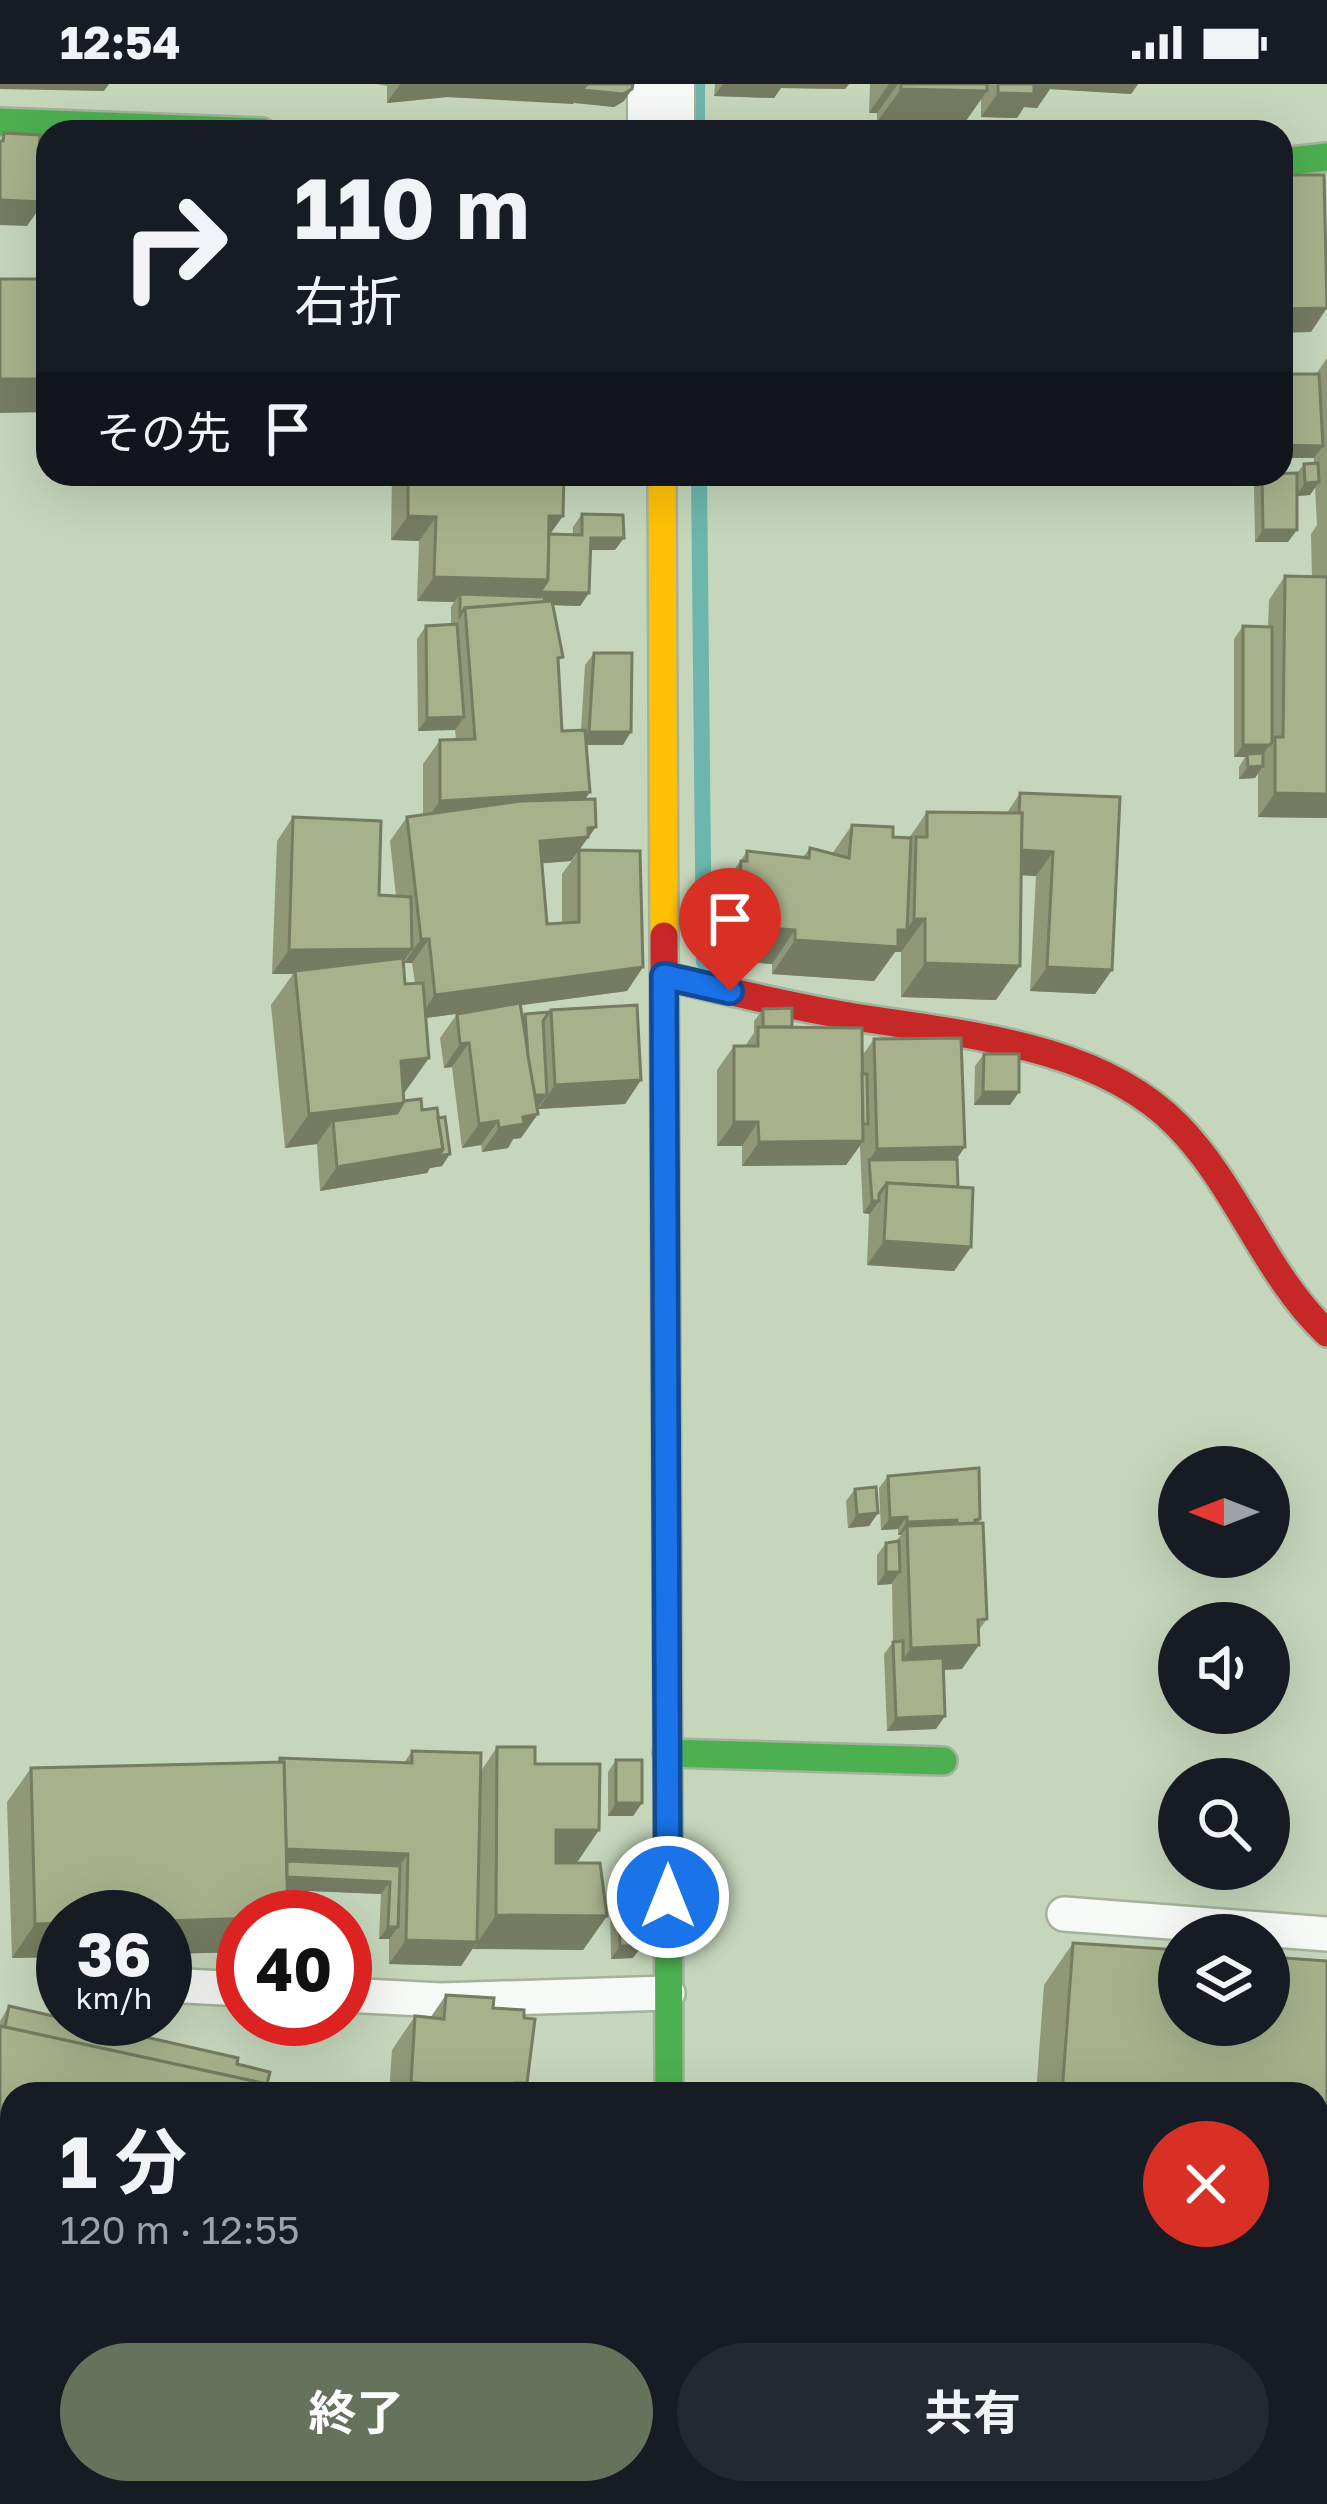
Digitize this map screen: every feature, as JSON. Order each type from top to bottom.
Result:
[{"type":"street","points":[[661,84],[661,120]]},
{"type":"street","points":[[0,122],[36,123]]},
{"type":"street","points":[[1293,161],[1327,158]]},
{"type":"street","points":[[662,486],[669,2082]]},
{"type":"street","points":[[664,976],[800,1008],[963,1034],[1090,1071],[1136,1091],[1177,1125],[1327,1333]]},
{"type":"street","points":[[667,1754],[944,1760]]},
{"type":"lane","points":[[1064,1913],[1327,1934]]},
{"type":"lane","points":[[372,1996],[441,2000],[668,1993]]},
{"type":"building","points":[[587,84],[633,84],[623,94],[582,90]]},
{"type":"building","points":[[901,84],[987,84],[987,91],[901,89]]},
{"type":"building","points":[[998,84],[1034,84],[1034,94],[998,93]]},
{"type":"building","points":[[4,133],[36,135],[36,202],[0,200]]},
{"type":"building","points":[[1293,175],[1324,175],[1327,308],[1293,309]]},
{"type":"building","points":[[0,279],[36,279],[36,379],[0,379]]},
{"type":"building","points":[[1293,374],[1319,374],[1323,446],[1293,445]]},
{"type":"building","points":[[1318,463],[1319,482],[1305,483],[1304,464]]},
{"type":"building","points":[[1293,473],[1297,473],[1297,530],[1263,530],[1262,486],[1293,486]]},
{"type":"building","points":[[408,486],[564,486],[563,516],[549,516],[548,580],[434,577],[436,517],[408,516]]},
{"type":"building","points":[[582,514],[623,515],[624,538],[591,538],[589,593],[540,592],[548,580],[549,534],[582,535]]},
{"type":"building","points":[[1285,576],[1327,577],[1327,794],[1275,793],[1275,737],[1283,737]]},
{"type":"building","points":[[460,594],[545,597],[544,602],[465,608],[460,615]]},
{"type":"building","points":[[552,601],[563,657],[558,658],[562,731],[585,730],[590,792],[440,801],[440,740],[475,739],[465,608]]},
{"type":"building","points":[[457,624],[464,717],[427,718],[426,626]]},
{"type":"building","points":[[1243,626],[1272,627],[1270,745],[1243,745]]},
{"type":"building","points":[[594,653],[632,653],[631,732],[589,732]]},
{"type":"building","points":[[1263,753],[1263,766],[1248,767],[1247,754]]},
{"type":"building","points":[[1020,793],[1120,797],[1112,970],[1047,967],[1053,852],[1021,850]]},
{"type":"building","points":[[595,799],[596,827],[588,828],[588,837],[540,841],[547,924],[579,922],[579,850],[640,851],[643,967],[435,995],[429,939],[421,939],[407,817],[521,801]]},
{"type":"building","points":[[927,812],[1022,813],[1020,966],[925,963],[925,919],[914,919],[916,837],[927,837]]},
{"type":"building","points":[[293,817],[381,821],[379,895],[411,897],[412,949],[289,950]]},
{"type":"building","points":[[852,825],[893,827],[893,837],[911,838],[907,930],[898,930],[898,947],[795,940],[795,930],[737,926],[741,861],[747,861],[747,851],[809,858],[810,848],[849,858]]},
{"type":"building","points":[[403,958],[405,984],[423,983],[429,1058],[401,1061],[404,1103],[309,1114],[295,971]]},
{"type":"building","points":[[520,1003],[538,1114],[523,1117],[524,1124],[499,1128],[498,1121],[479,1124],[469,1043],[460,1044],[457,1014]]},
{"type":"building","points":[[637,1005],[641,1080],[555,1085],[551,1010]]},
{"type":"building","points":[[792,1008],[792,1027],[763,1027],[763,1009]]},
{"type":"building","points":[[549,1012],[543,1021],[547,1095],[535,1095],[525,1014]]},
{"type":"building","points":[[758,1027],[862,1028],[863,1141],[759,1142],[758,1122],[734,1122],[734,1046],[758,1046]]},
{"type":"building","points":[[961,1038],[965,1147],[877,1149],[874,1039]]},
{"type":"building","points":[[984,1054],[1019,1054],[1019,1092],[983,1092]]},
{"type":"building","points":[[862,1074],[867,1074],[868,1124],[863,1124]]},
{"type":"building","points":[[421,1099],[422,1110],[437,1108],[443,1149],[337,1167],[333,1121],[397,1113],[404,1101]]},
{"type":"building","points":[[445,1117],[450,1154],[439,1156],[443,1149],[438,1118]]},
{"type":"building","points":[[957,1159],[958,1187],[887,1183],[879,1201],[872,1201],[869,1160]]},
{"type":"building","points":[[887,1183],[973,1188],[971,1247],[884,1241]]},
{"type":"building","points":[[979,1468],[980,1519],[975,1523],[890,1518],[888,1476]]},
{"type":"building","points":[[876,1487],[878,1513],[857,1515],[855,1489]]},
{"type":"building","points":[[983,1523],[987,1619],[978,1620],[979,1645],[911,1648],[907,1526]]},
{"type":"building","points":[[899,1541],[900,1572],[886,1572],[886,1543]]},
{"type":"building","points":[[903,1641],[903,1660],[943,1658],[945,1716],[896,1718],[893,1642]]},
{"type":"building","points":[[497,1747],[535,1747],[535,1764],[600,1764],[599,1830],[556,1830],[556,1863],[600,1863],[607,1916],[496,1915]]},
{"type":"building","points":[[412,1751],[481,1753],[477,1942],[406,1940],[408,1854],[286,1849],[284,1762],[280,1758],[412,1763]]},
{"type":"building","points":[[616,1760],[642,1760],[642,1803],[616,1803]]},
{"type":"building","points":[[284,1762],[287,1890],[216,1890],[216,1919],[192,1920],[192,1890],[36,1890],[35,1924],[31,1768]]},
{"type":"building","points":[[287,1861],[400,1866],[398,1927],[388,1927],[390,1882],[287,1877]]},
{"type":"building","points":[[618,1895],[641,1895],[642,1946],[620,1946]]},
{"type":"building","points":[[1073,1943],[1158,1949],[1158,2046],[1290,2046],[1290,1958],[1327,1961],[1327,2082],[1063,2082]]},
{"type":"building","points":[[446,1995],[494,1998],[493,2008],[524,2010],[524,2018],[535,2019],[527,2082],[411,2082],[415,2016],[444,2019]]},
{"type":"building","points":[[9,2006],[36,2012],[36,2034],[5,2027]]},
{"type":"building","points":[[0,2026],[36,2034],[36,2046],[92,2046],[257,2082],[0,2082]]},
{"type":"building","points":[[92,2046],[185,2046],[238,2058],[237,2064],[270,2072],[268,2082]]},
{"type":"waterway","points":[[697,84],[697,120]]},
{"type":"waterway","points":[[699,486],[704,962],[712,963]]},
{"type":"traffic: fast","points":[[0,122],[36,123]]},
{"type":"traffic: fast","points":[[1293,161],[1327,157]]},
{"type":"traffic: fast","points":[[667,1753],[943,1761]]},
{"type":"traffic: fast","points":[[668,1789],[669,2082]]},
{"type":"traffic: slow","points":[[662,486],[664,936]]},
{"type":"traffic: jam","points":[[664,936],[668,1789]]},
{"type":"traffic: jam","points":[[664,976],[798,1007],[1020,1046],[1105,1075],[1143,1097],[1198,1149],[1286,1284],[1327,1333]]},
{"type":"route","points":[[668,1897],[664,976],[730,991]]}]
